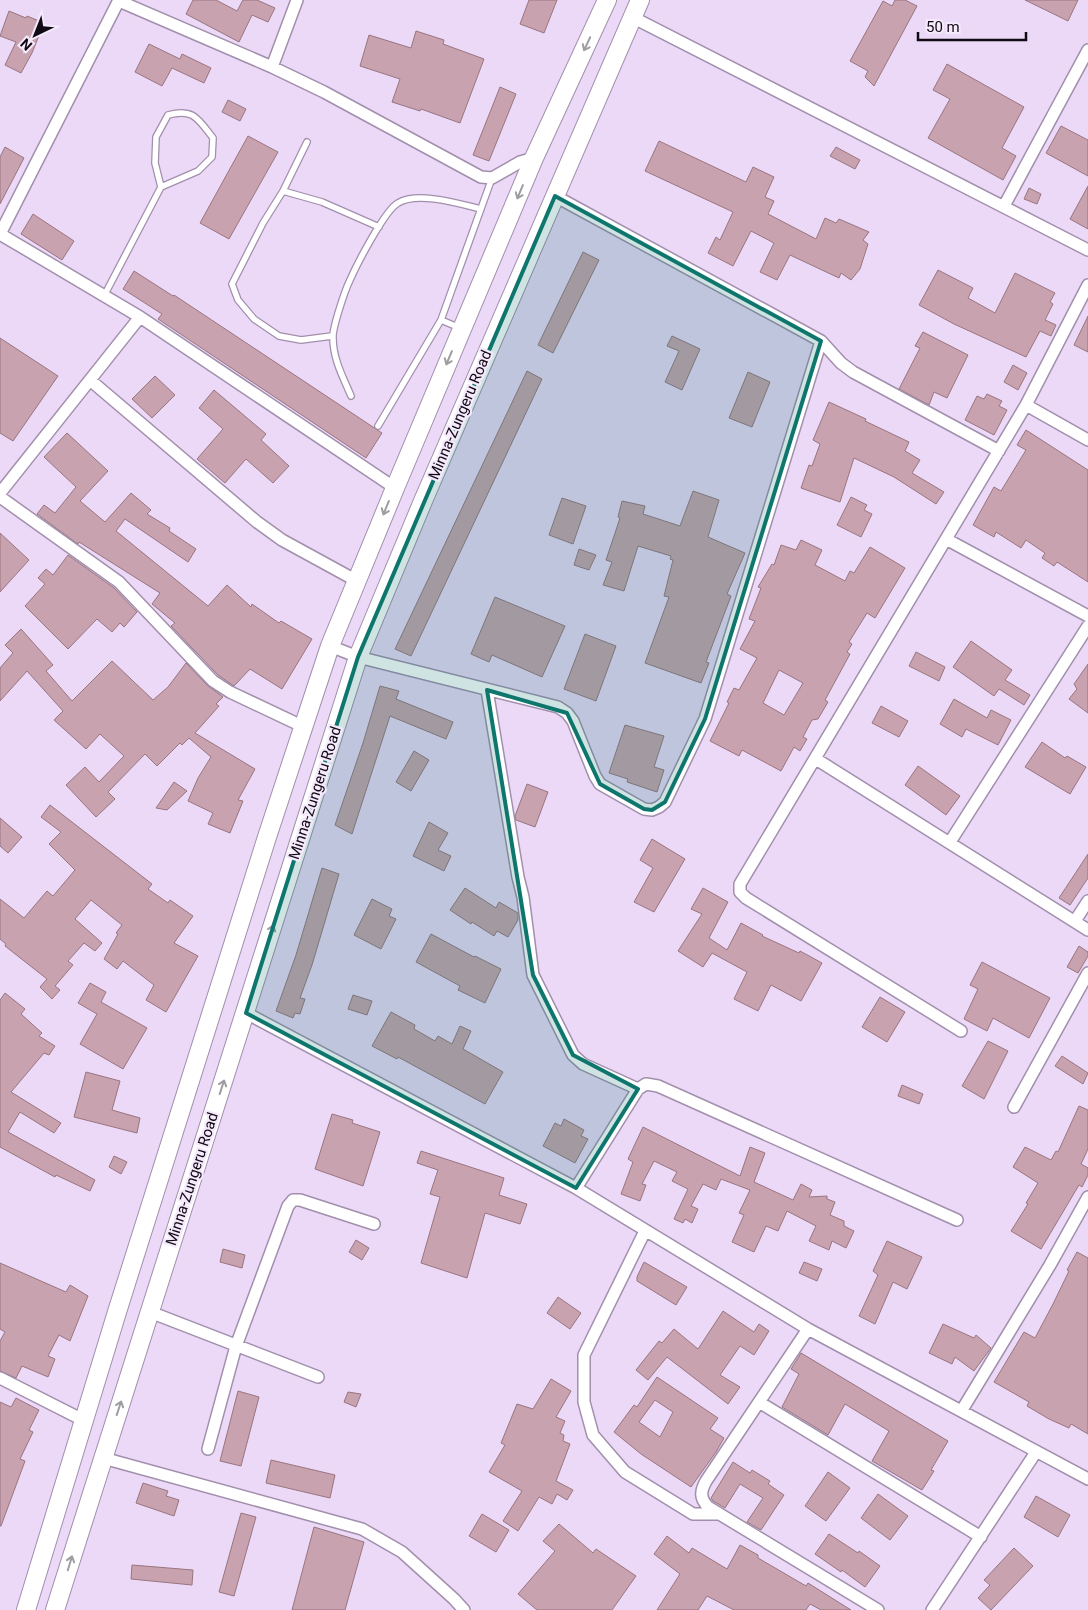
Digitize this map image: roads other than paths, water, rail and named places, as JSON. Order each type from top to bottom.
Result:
[{"type":"main road","name":"Minna-Zungeru Road","points":[[26,1610],[83,1420],[330,646],[534,158],[607,0]]},
{"type":"main road","name":"Minna-Zungeru Road","points":[[56,1610],[358,657],[423,501],[640,0]]},
{"type":"street","points":[[272,67],[297,0]]},
{"type":"street","points":[[395,488],[140,317],[0,234],[119,1],[272,67],[324,92],[481,177],[492,178],[520,162],[534,158]]},
{"type":"street","points":[[632,17],[1088,250]]},
{"type":"street","points":[[1004,206],[1088,50]]},
{"type":"street","points":[[555,196],[821,341],[841,363],[853,372],[998,451]]},
{"type":"street","points":[[961,1031],[746,898],[740,892],[740,884],[1026,405],[1088,285]]},
{"type":"street","points":[[0,493],[5,478],[90,380],[140,317]]},
{"type":"street","points":[[330,646],[358,657],[558,707],[567,712],[600,784],[644,809],[652,810],[664,802],[705,719],[821,341]]},
{"type":"street","points":[[90,380],[257,522],[282,540],[357,581]]},
{"type":"street","points":[[1026,405],[1088,440]]},
{"type":"street","points":[[0,497],[119,582],[213,681],[230,692],[304,727]]},
{"type":"street","points":[[946,539],[1088,616]]},
{"type":"street","points":[[950,842],[1088,626]]},
{"type":"street","points":[[487,690],[523,897],[533,975],[572,1055],[583,1064],[638,1089]]},
{"type":"street","points":[[816,759],[1088,930]]},
{"type":"street","points":[[1075,921],[1088,901]]},
{"type":"street","points":[[1014,1107],[1088,973]]},
{"type":"street","points":[[246,1013],[576,1188],[808,1329],[1088,1479]]},
{"type":"street","points":[[576,1188],[638,1089],[646,1084],[658,1086],[957,1220]]},
{"type":"street","points":[[962,1410],[1050,1265],[1088,1197]]},
{"type":"street","points":[[208,1450],[236,1346],[288,1206],[294,1200],[300,1200],[374,1224]]},
{"type":"street","points":[[645,1231],[584,1355],[584,1402],[586,1410],[593,1435],[625,1472],[693,1514],[719,1514]]},
{"type":"street","points":[[150,1312],[318,1377]]},
{"type":"street","points":[[808,1329],[701,1489],[702,1500],[708,1507],[719,1514],[878,1610]]},
{"type":"street","points":[[0,1378],[83,1420]]},
{"type":"street","points":[[759,1402],[981,1537]]},
{"type":"street","points":[[932,1610],[1036,1452]]},
{"type":"street","points":[[103,1458],[362,1529],[402,1552],[464,1610]]},
{"type":"lane","points":[[104,296],[160,187],[155,164],[156,137],[168,115],[181,111],[192,114],[201,122],[213,138],[212,156],[198,171],[160,187]]},
{"type":"lane","points":[[307,142],[283,191],[263,223],[232,284],[238,300],[254,319],[279,336],[301,340],[332,336]]},
{"type":"lane","points":[[378,426],[441,320],[492,178]]},
{"type":"lane","points":[[283,191],[322,202],[379,227]]},
{"type":"lane","points":[[351,396],[336,362],[332,336],[349,281],[386,214],[398,203],[410,199],[447,200],[481,209]]},
{"type":"lane","points":[[441,320],[462,329]]}]
